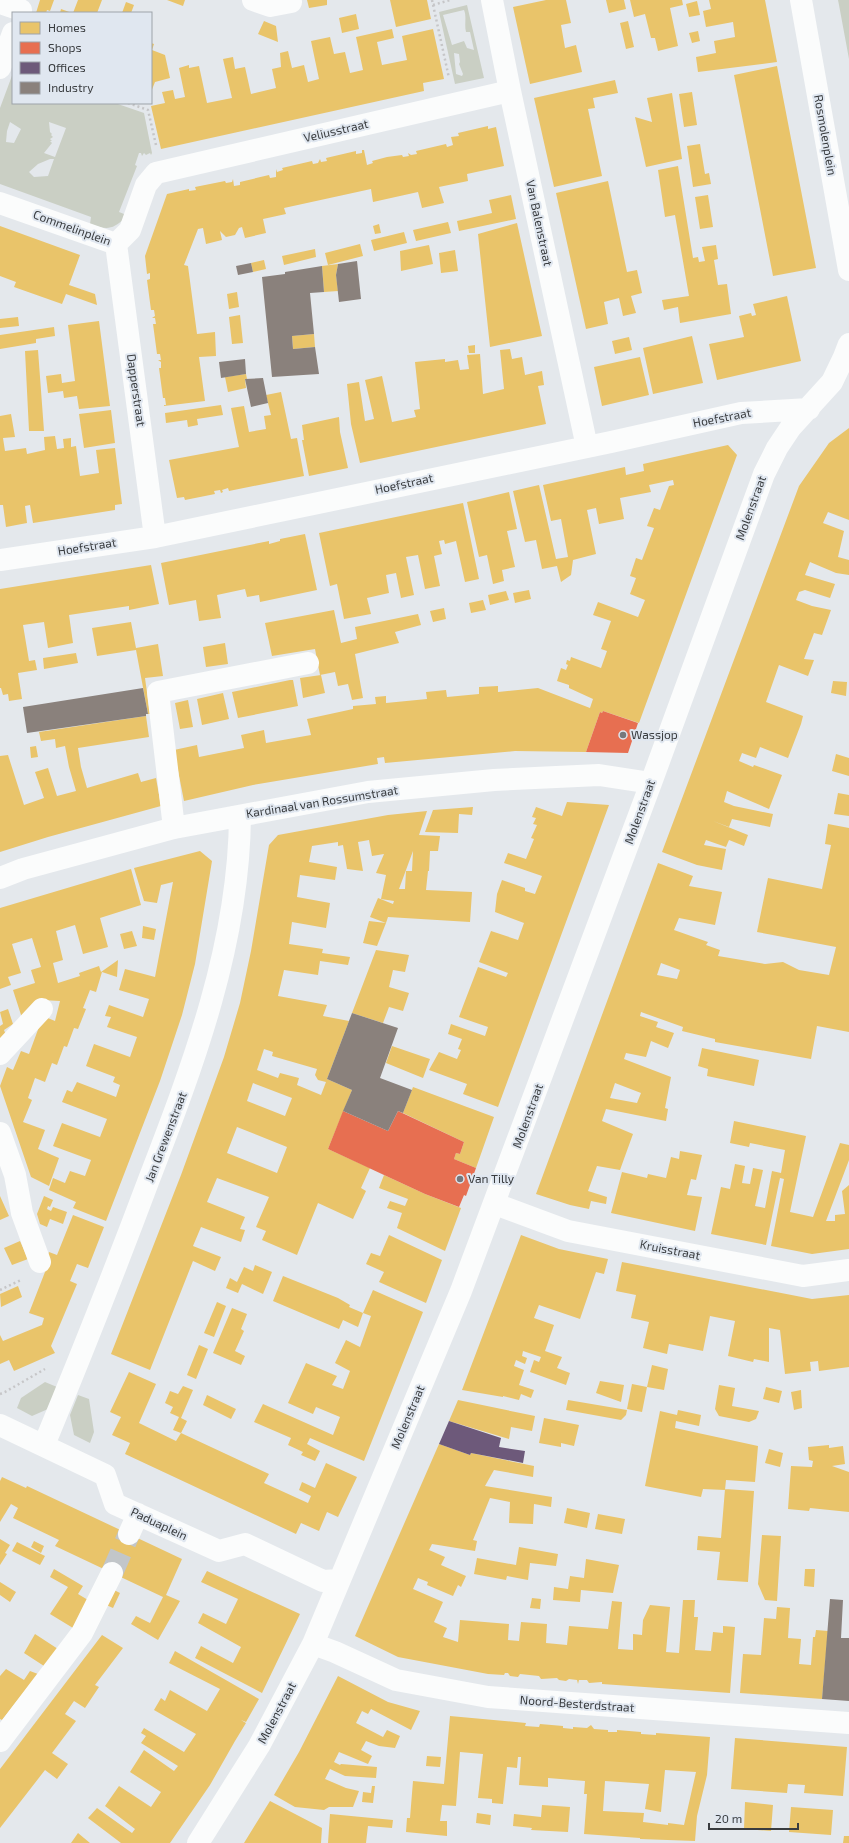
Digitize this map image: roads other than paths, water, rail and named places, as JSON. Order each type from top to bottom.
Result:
[{"type":"street","points":[[253,0],[270,6],[291,2]]},
{"type":"street","name":"Van Balenstraat","points":[[492,0],[510,91],[588,447]]},
{"type":"street","name":"Rosmolenplein","points":[[801,0],[849,270]]},
{"type":"street","points":[[0,2],[22,8]]},
{"type":"street","points":[[2,62],[12,36]]},
{"type":"street","name":"Veliusstraat","points":[[162,171],[510,91]]},
{"type":"street","name":"Commelinplein","points":[[0,203],[116,244],[130,230],[146,185],[151,178],[162,171]]},
{"type":"street","name":"Dapperstraat","points":[[116,244],[155,537]]},
{"type":"street","points":[[841,380],[844,358],[849,344]]},
{"type":"street","name":"Molenstraat","points":[[198,1843],[259,1746],[313,1644],[461,1291],[495,1204],[764,474],[777,448],[791,427],[808,409],[841,380]]},
{"type":"street","name":"Hoefstraat","points":[[0,560],[155,537],[588,447],[741,413],[808,409]]},
{"type":"street","points":[[174,828],[158,692],[308,663]]},
{"type":"street","name":"Kardinaal van Rossumstraat","points":[[0,878],[23,869],[174,828],[368,792],[494,780],[599,775],[651,783]]},
{"type":"street","name":"Jan Grewenstraat","points":[[44,1445],[73,1375],[186,1082],[204,1030],[226,941],[240,850],[240,816]]},
{"type":"street","points":[[0,1054],[42,1009]]},
{"type":"street","points":[[0,1133],[15,1175],[22,1214],[40,1262]]},
{"type":"street","name":"Kruisstraat","points":[[495,1204],[568,1231],[803,1276],[849,1270]]},
{"type":"street","name":"Paduaplein","points":[[0,1425],[105,1475],[115,1504],[219,1551],[245,1544],[323,1581],[339,1580]]},
{"type":"street","points":[[129,1534],[138,1514]]},
{"type":"street","points":[[0,1741],[82,1633],[112,1573]]},
{"type":"street","name":"Noord-Besterdstraat","points":[[313,1644],[335,1652],[396,1680],[488,1697],[849,1723]]},
{"type":"tunnel","points":[[112,1573],[129,1534]]},
{"type":"place","name":"Wassjop","points":[[623,735]]},
{"type":"place","name":"Van Tilly","points":[[460,1179]]}]
